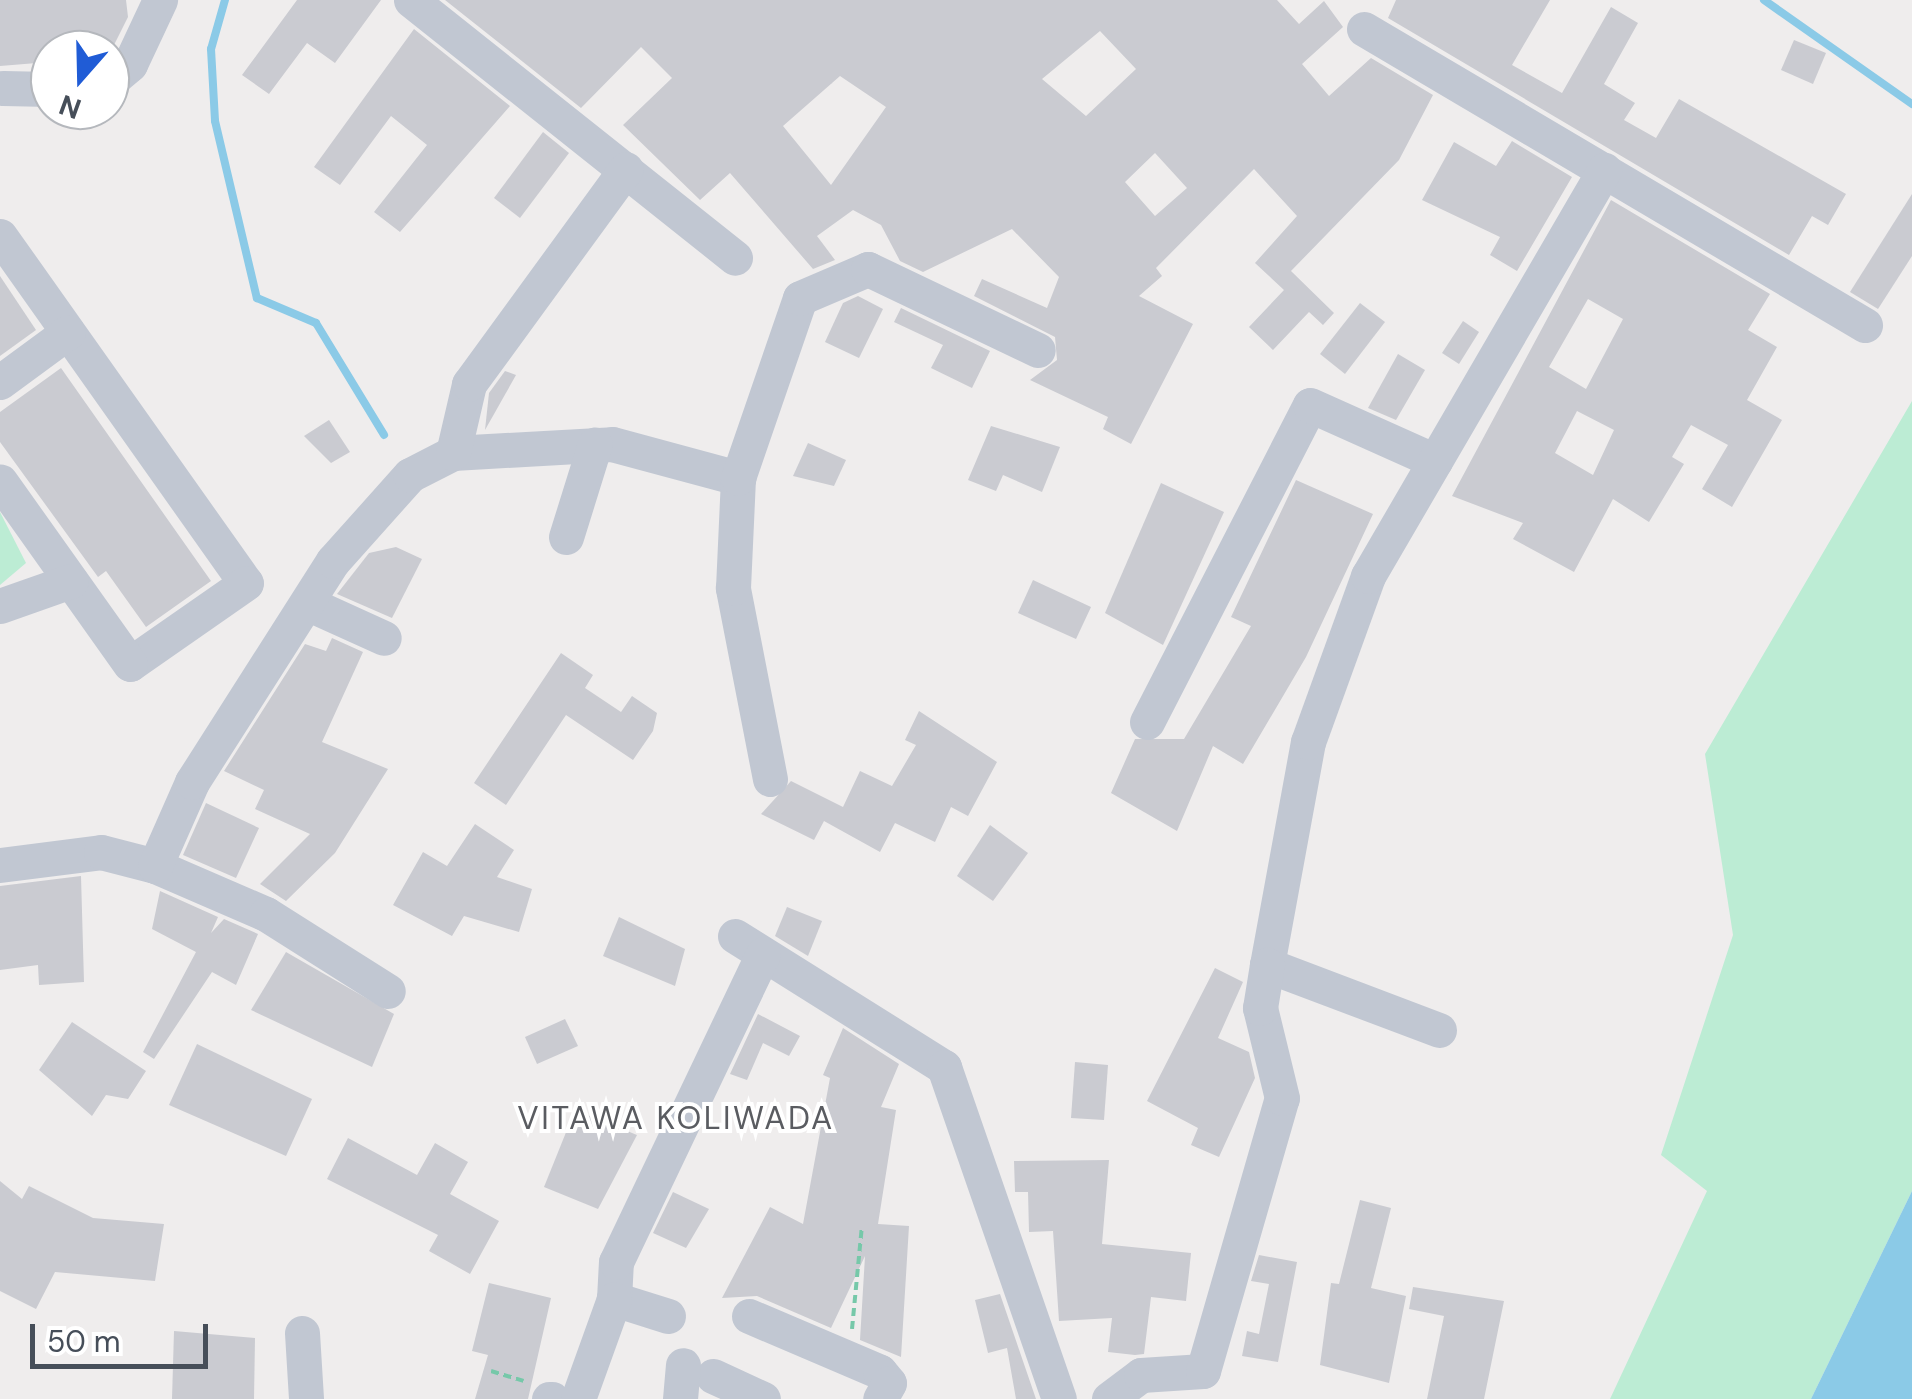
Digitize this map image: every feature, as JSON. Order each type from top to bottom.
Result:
[{"type":"street","points":[[130,64],[160,0]]},
{"type":"street","points":[[410,0],[735,258]]},
{"type":"street","points":[[1364,29],[1865,324]]},
{"type":"street","points":[[2,88],[30,89]]},
{"type":"street","points":[[453,453],[469,384],[626,170]]},
{"type":"street","points":[[1109,1399],[1141,1375],[1204,1372],[1282,1098],[1260,1008],[1334,649],[1435,460],[1604,170]]},
{"type":"street","points":[[0,236],[246,583],[130,664],[0,481]]},
{"type":"street","points":[[770,779],[733,588],[738,478],[800,298],[868,269],[1038,350]]},
{"type":"street","points":[[0,382],[68,332]]},
{"type":"street","points":[[1146,722],[1310,405],[1435,460]]},
{"type":"street","points":[[566,537],[595,444]]},
{"type":"street","points":[[155,866],[192,782],[361,524],[410,475],[453,453],[595,444],[682,456],[738,478]]},
{"type":"street","points":[[0,606],[71,581]]},
{"type":"street","points":[[309,604],[384,638]]},
{"type":"street","points":[[0,865],[101,852],[155,866],[266,914],[388,991]]},
{"type":"street","points":[[578,1399],[614,1299],[616,1262],[749,945],[944,1066],[1059,1399]]},
{"type":"street","points":[[1267,965],[1439,1030]]},
{"type":"street","points":[[614,1299],[668,1316]]},
{"type":"street","points":[[749,1316],[886,1377],[886,1397]]},
{"type":"street","points":[[302,1333],[306,1399]]},
{"type":"street","points":[[692,1380],[762,1399]]},
{"type":"path","points":[[848,1359],[862,1226]]},
{"type":"path","points":[[491,1370],[550,1399]]},
{"type":"green space","points":[[1912,401],[1912,1191],[1811,1399],[1610,1399],[1707,1191],[1661,1155],[1733,935],[1705,754]]},
{"type":"green space","points":[[0,512],[26,563],[0,585]]},
{"type":"water","points":[[1912,1191],[1912,1399],[1811,1399]]},
{"type":"building","points":[[0,0],[126,0],[128,17],[122,30],[30,30],[30,64],[0,66]]},
{"type":"building","points":[[297,0],[381,0],[335,63],[307,43],[269,94],[242,75]]},
{"type":"building","points":[[445,0],[1277,0],[1299,24],[1324,1],[1343,27],[1302,64],[1329,96],[1371,58],[1433,95],[1399,160],[1291,271],[1334,313],[1323,325],[1309,312],[1273,350],[1249,327],[1284,290],[1255,263],[1297,216],[1254,169],[1156,268],[1162,276],[1139,296],[1193,324],[1131,444],[1103,429],[1108,417],[1030,380],[1057,360],[1055,337],[974,296],[982,279],[1047,308],[1059,277],[1012,229],[923,272],[900,261],[881,225],[853,210],[817,236],[835,260],[813,269],[730,173],[700,200],[623,125],[672,78],[641,47],[581,108]],"holes":[[[1100,31],[1136,69],[1086,116],[1042,79]],[[840,76],[886,107],[831,185],[783,126]],[[1155,153],[1187,188],[1155,216],[1125,182]]]},
{"type":"building","points":[[1396,0],[1550,0],[1512,65],[1562,93],[1611,7],[1638,23],[1604,84],[1635,103],[1624,120],[1656,138],[1679,99],[1846,194],[1828,225],[1812,216],[1789,255],[1388,18]]},
{"type":"building","points":[[414,29],[510,106],[400,232],[374,212],[427,145],[391,116],[340,185],[314,167]]},
{"type":"building","points":[[1794,40],[1826,53],[1813,84],[1781,70]]},
{"type":"building","points":[[543,132],[569,153],[520,218],[494,198]]},
{"type":"building","points":[[1512,141],[1572,177],[1517,271],[1490,255],[1500,237],[1422,200],[1454,142],[1496,166]]},
{"type":"building","points":[[1912,194],[1912,256],[1878,309],[1850,292]]},
{"type":"building","points":[[1611,200],[1770,294],[1748,330],[1777,347],[1747,400],[1782,420],[1732,507],[1702,489],[1728,445],[1691,425],[1672,457],[1684,464],[1649,522],[1613,499],[1574,572],[1513,539],[1523,523],[1452,496]],"holes":[[[1588,299],[1623,319],[1586,389],[1549,367]],[[1577,411],[1614,430],[1593,475],[1555,453]]]},
{"type":"building","points":[[0,276],[36,330],[0,356]]},
{"type":"building","points":[[858,296],[883,309],[859,358],[825,342],[843,303]]},
{"type":"building","points":[[1360,303],[1385,322],[1345,374],[1320,354]]},
{"type":"building","points":[[901,308],[990,351],[972,388],[931,368],[943,345],[894,322]]},
{"type":"building","points":[[1463,321],[1479,332],[1459,364],[1442,353]]},
{"type":"building","points":[[1398,354],[1425,370],[1396,420],[1368,408]]},
{"type":"building","points":[[61,368],[211,581],[146,627],[106,571],[98,577],[0,442],[0,412]]},
{"type":"building","points":[[505,371],[516,375],[485,430],[489,393]]},
{"type":"building","points":[[329,420],[350,452],[331,463],[304,436]]},
{"type":"building","points":[[991,426],[1060,447],[1042,492],[1003,475],[996,491],[968,480]]},
{"type":"building","points":[[808,443],[846,460],[834,486],[793,476]]},
{"type":"building","points":[[1296,480],[1373,514],[1306,657],[1243,764],[1213,746],[1177,831],[1111,793],[1135,739],[1184,739],[1251,626],[1231,617]]},
{"type":"building","points":[[1161,483],[1224,512],[1163,645],[1105,613]]},
{"type":"building","points":[[396,547],[422,559],[392,618],[337,594],[369,553]]},
{"type":"building","points":[[1033,580],[1091,607],[1076,639],[1018,613]]},
{"type":"building","points":[[332,638],[363,652],[322,742],[388,769],[335,853],[286,901],[260,884],[310,834],[255,809],[264,790],[224,771],[305,644],[326,651]]},
{"type":"building","points":[[561,653],[593,675],[585,688],[621,712],[632,696],[657,713],[653,731],[633,760],[566,715],[506,805],[474,783]]},
{"type":"building","points":[[919,711],[997,762],[968,816],[951,807],[935,842],[895,823],[880,852],[824,821],[814,840],[761,814],[791,781],[843,807],[860,771],[892,786],[916,745],[905,740]]},
{"type":"building","points":[[206,803],[259,828],[236,878],[183,855]]},
{"type":"building","points":[[475,824],[514,850],[497,877],[532,889],[519,932],[464,916],[452,936],[393,905],[423,852],[447,866]]},
{"type":"building","points":[[990,825],[1028,853],[993,901],[957,876]]},
{"type":"building","points":[[81,876],[84,982],[39,985],[38,965],[0,970],[0,886]]},
{"type":"building","points":[[160,891],[218,917],[211,933],[224,919],[258,934],[236,985],[212,972],[154,1059],[143,1052],[196,952],[152,929]]},
{"type":"building","points":[[787,907],[822,921],[808,956],[775,936]]},
{"type":"building","points":[[619,917],[685,949],[675,986],[603,956]]},
{"type":"building","points":[[286,952],[394,1014],[372,1067],[251,1010]]},
{"type":"building","points":[[1215,968],[1243,982],[1218,1038],[1249,1052],[1255,1078],[1219,1157],[1191,1145],[1198,1128],[1147,1101]]},
{"type":"building","points":[[758,1014],[800,1036],[789,1056],[763,1043],[747,1080],[730,1074]]},
{"type":"building","points":[[565,1019],[578,1046],[537,1064],[525,1037]]},
{"type":"building","points":[[72,1022],[146,1071],[128,1099],[106,1095],[92,1116],[39,1070]]},
{"type":"building","points":[[843,1028],[899,1064],[881,1107],[896,1110],[878,1224],[909,1226],[901,1357],[860,1340],[865,1256],[831,1328],[757,1296],[722,1298],[770,1207],[803,1224],[830,1078],[823,1075]]},
{"type":"building","points":[[197,1044],[312,1099],[286,1156],[169,1105]]},
{"type":"building","points":[[1075,1062],[1108,1065],[1104,1120],[1071,1118]]},
{"type":"building","points":[[575,1110],[637,1135],[598,1209],[544,1187]]},
{"type":"building","points":[[348,1138],[417,1175],[435,1143],[468,1162],[450,1194],[499,1221],[470,1274],[429,1251],[438,1235],[327,1179]]},
{"type":"building","points":[[1109,1160],[1102,1244],[1191,1253],[1186,1301],[1151,1297],[1144,1354],[1108,1352],[1112,1318],[1059,1321],[1053,1231],[1029,1232],[1028,1192],[1015,1192],[1014,1161]]},
{"type":"building","points":[[0,1181],[22,1199],[29,1186],[93,1218],[164,1224],[155,1281],[55,1272],[36,1309],[0,1291]]},
{"type":"building","points":[[673,1192],[709,1209],[686,1248],[653,1233]]},
{"type":"building","points":[[1360,1200],[1391,1208],[1371,1288],[1406,1296],[1389,1383],[1320,1365],[1331,1283],[1339,1284]]},
{"type":"building","points":[[1259,1255],[1297,1262],[1278,1362],[1242,1356],[1247,1331],[1259,1334],[1269,1284],[1251,1281]]},
{"type":"building","points":[[489,1283],[551,1298],[528,1399],[475,1399],[488,1355],[472,1351]]},
{"type":"building","points":[[1413,1287],[1504,1301],[1484,1399],[1427,1399],[1444,1316],[1409,1309]]},
{"type":"building","points":[[1000,1294],[1036,1399],[1016,1399],[1007,1348],[988,1353],[975,1300]]},
{"type":"building","points":[[174,1331],[255,1338],[254,1399],[172,1399]]},
{"type":"waterway","points":[[225,0],[211,49],[215,121],[257,298],[316,323],[384,435]]},
{"type":"waterway","points":[[1764,0],[1912,104]]},
{"type":"district","name":"VITAWA KOLIWADA","points":[[676,1118]]}]
